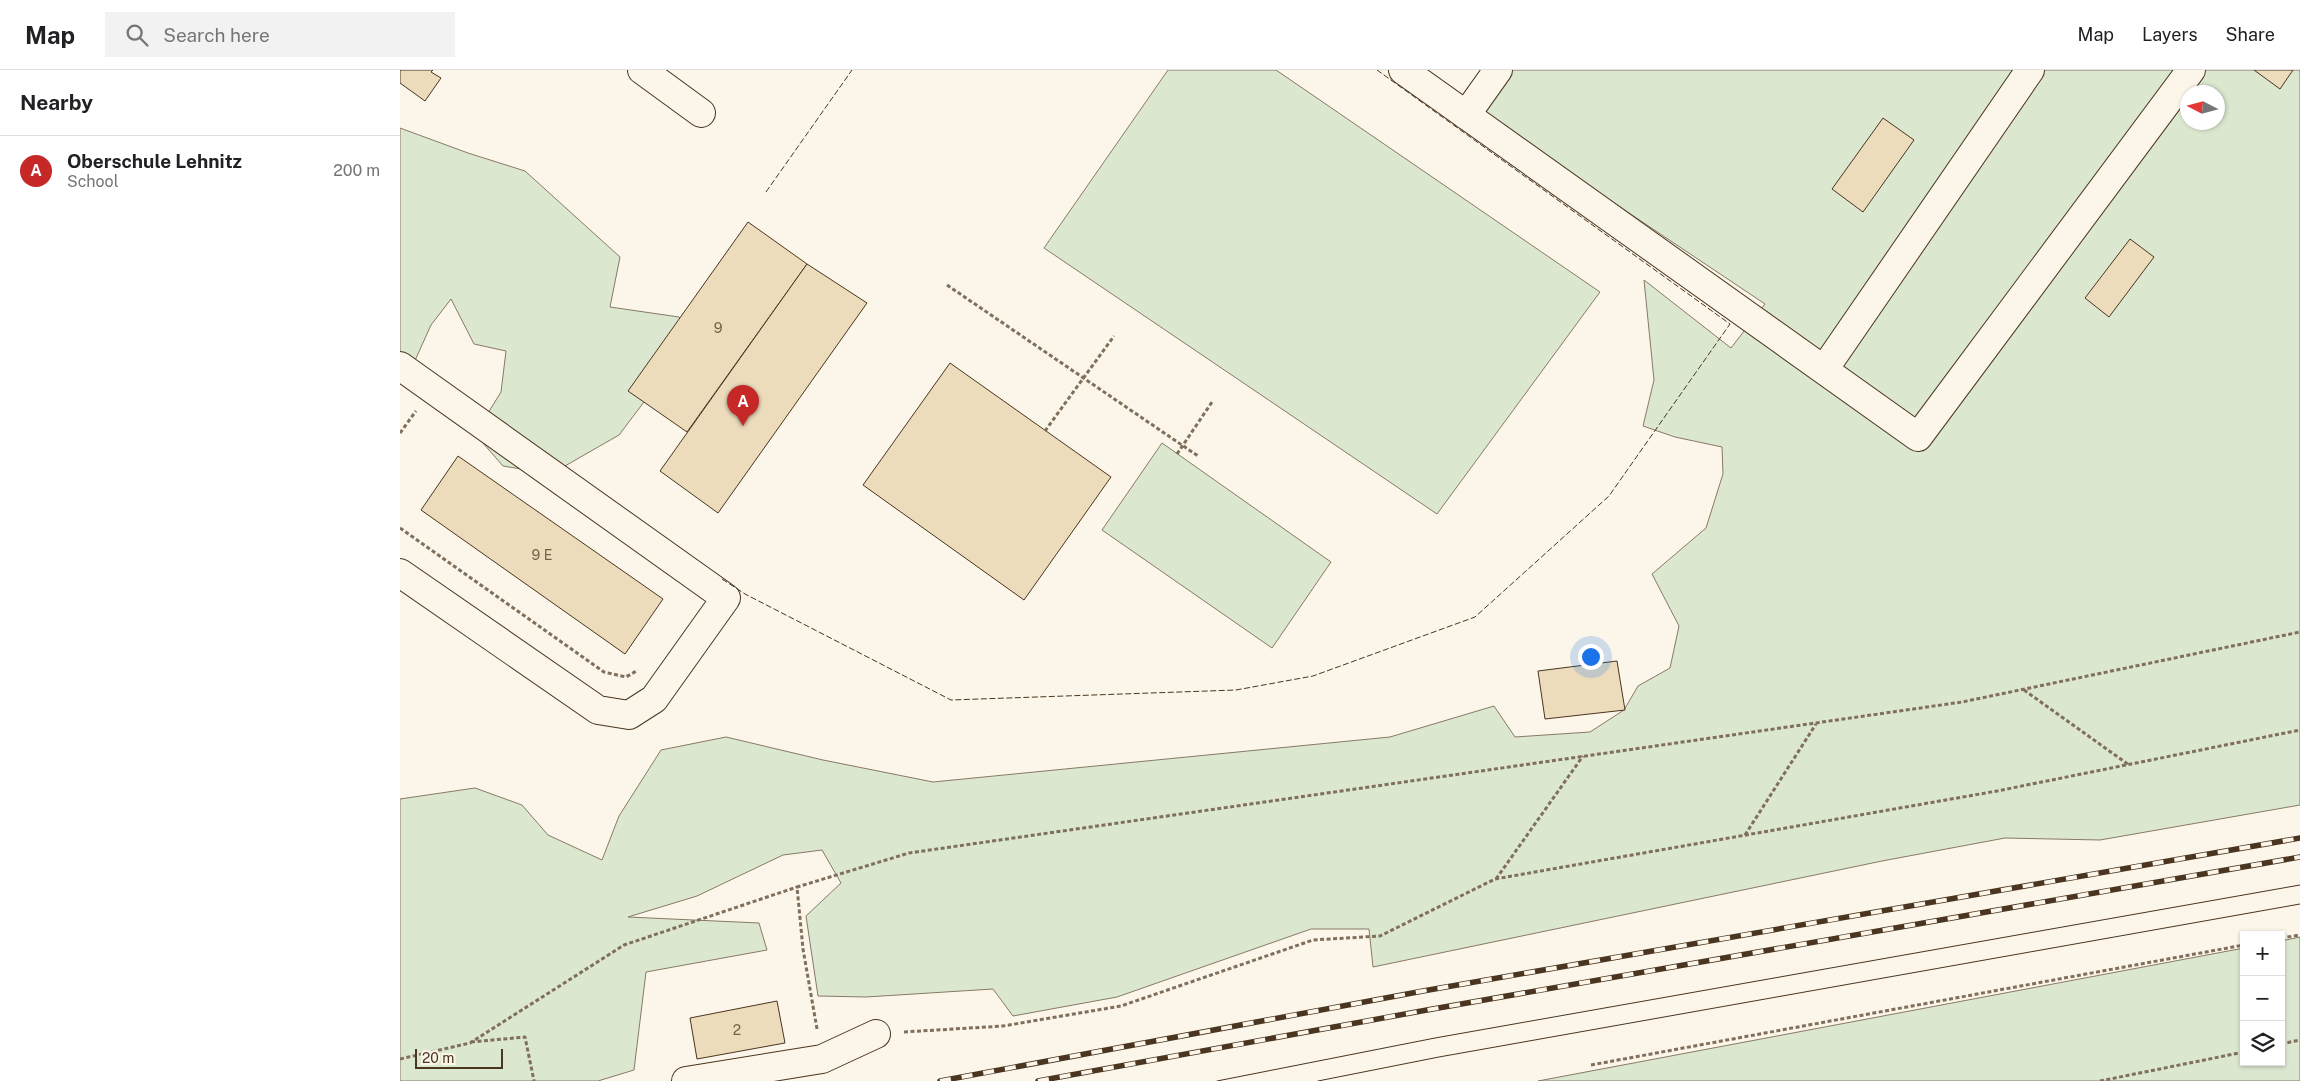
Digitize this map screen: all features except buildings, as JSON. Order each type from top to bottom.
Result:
[{"type":"lane","points":[[642,70],[701,113]]},
{"type":"lane","points":[[1403,70],[1918,437],[2191,70]]},
{"type":"lane","points":[[1466,115],[1498,70]]},
{"type":"lane","points":[[1825,368],[2030,70]]},
{"type":"lane","points":[[400,366],[726,598],[654,699],[629,715],[598,710],[400,573]]},
{"type":"lane","points":[[686,1081],[822,1060],[876,1034]]},
{"type":"path","points":[[947,285],[1198,456]]},
{"type":"path","points":[[1045,430],[1114,336]]},
{"type":"path","points":[[1177,454],[1212,402]]},
{"type":"path","points":[[400,528],[604,672],[626,677],[642,668]]},
{"type":"path","points":[[470,1042],[624,945],[797,886],[909,853],[1962,702],[2300,632]]},
{"type":"path","points":[[2024,690],[2129,765]]},
{"type":"path","points":[[1744,836],[1817,723]]},
{"type":"path","points":[[876,1034],[1003,1026],[1121,1006],[1313,940],[1380,936],[1495,879],[1997,791],[2300,730]]},
{"type":"path","points":[[1495,879],[1583,756]]},
{"type":"path","points":[[797,886],[803,949],[822,1060]]},
{"type":"path","points":[[2285,937],[2300,935]]},
{"type":"path","points":[[1591,1064],[2240,946]]},
{"type":"path","points":[[400,1059],[470,1042],[525,1037],[534,1081]]},
{"type":"path","points":[[2285,1043],[2300,1040]]},
{"type":"path","points":[[2100,1081],[2240,1053]]},
{"type":"green space","points":[[1168,70],[1276,70],[1600,292],[1437,514],[1044,248]]},
{"type":"green space","points":[[1504,70],[2300,70],[2300,805],[2100,840],[2005,838],[1882,861],[1373,967],[1369,929],[1311,929],[1117,997],[1013,1016],[993,989],[866,997],[818,996],[806,916],[841,883],[822,850],[783,855],[697,896],[628,917],[759,923],[767,950],[646,972],[634,1070],[598,1081],[400,1081],[400,799],[475,788],[522,805],[548,835],[602,860],[619,816],[661,750],[726,737],[823,760],[933,782],[1390,737],[1494,706],[1515,737],[1590,732],[1624,710],[1638,686],[1670,668],[1679,626],[1652,574],[1706,528],[1723,474],[1722,447],[1675,437],[1643,426],[1654,380],[1644,280],[1731,348],[1765,304],[1475,110]]},
{"type":"green space","points":[[400,128],[468,153],[525,171],[620,257],[610,307],[679,317],[694,339],[680,385],[644,402],[619,435],[551,474],[503,466],[475,434],[501,392],[506,351],[474,344],[451,299],[431,325],[408,376],[400,371]]},
{"type":"green space","points":[[1162,443],[1331,562],[1272,648],[1102,530]]},
{"type":"green space","points":[[2300,937],[2300,1081],[1538,1081],[2240,949],[2240,1066],[2285,1066],[2285,940]]},
{"type":"tram line","points":[[1217,1081],[1435,1038],[2300,885]]},
{"type":"tram line","points":[[1318,1081],[1439,1057],[2300,904]]},
{"type":"railway","points":[[940,1081],[1423,991],[2300,838]]},
{"type":"railway","points":[[1038,1081],[1427,1010],[2300,857]]},
{"type":"fence","points":[[766,192],[852,70]]},
{"type":"fence","points":[[722,579],[745,594],[951,700],[1236,690],[1313,676],[1475,617],[1609,496],[1730,324],[1377,70]]},
{"type":"place","name":"Oberschule Lehnitz","points":[[743,426]]}]
